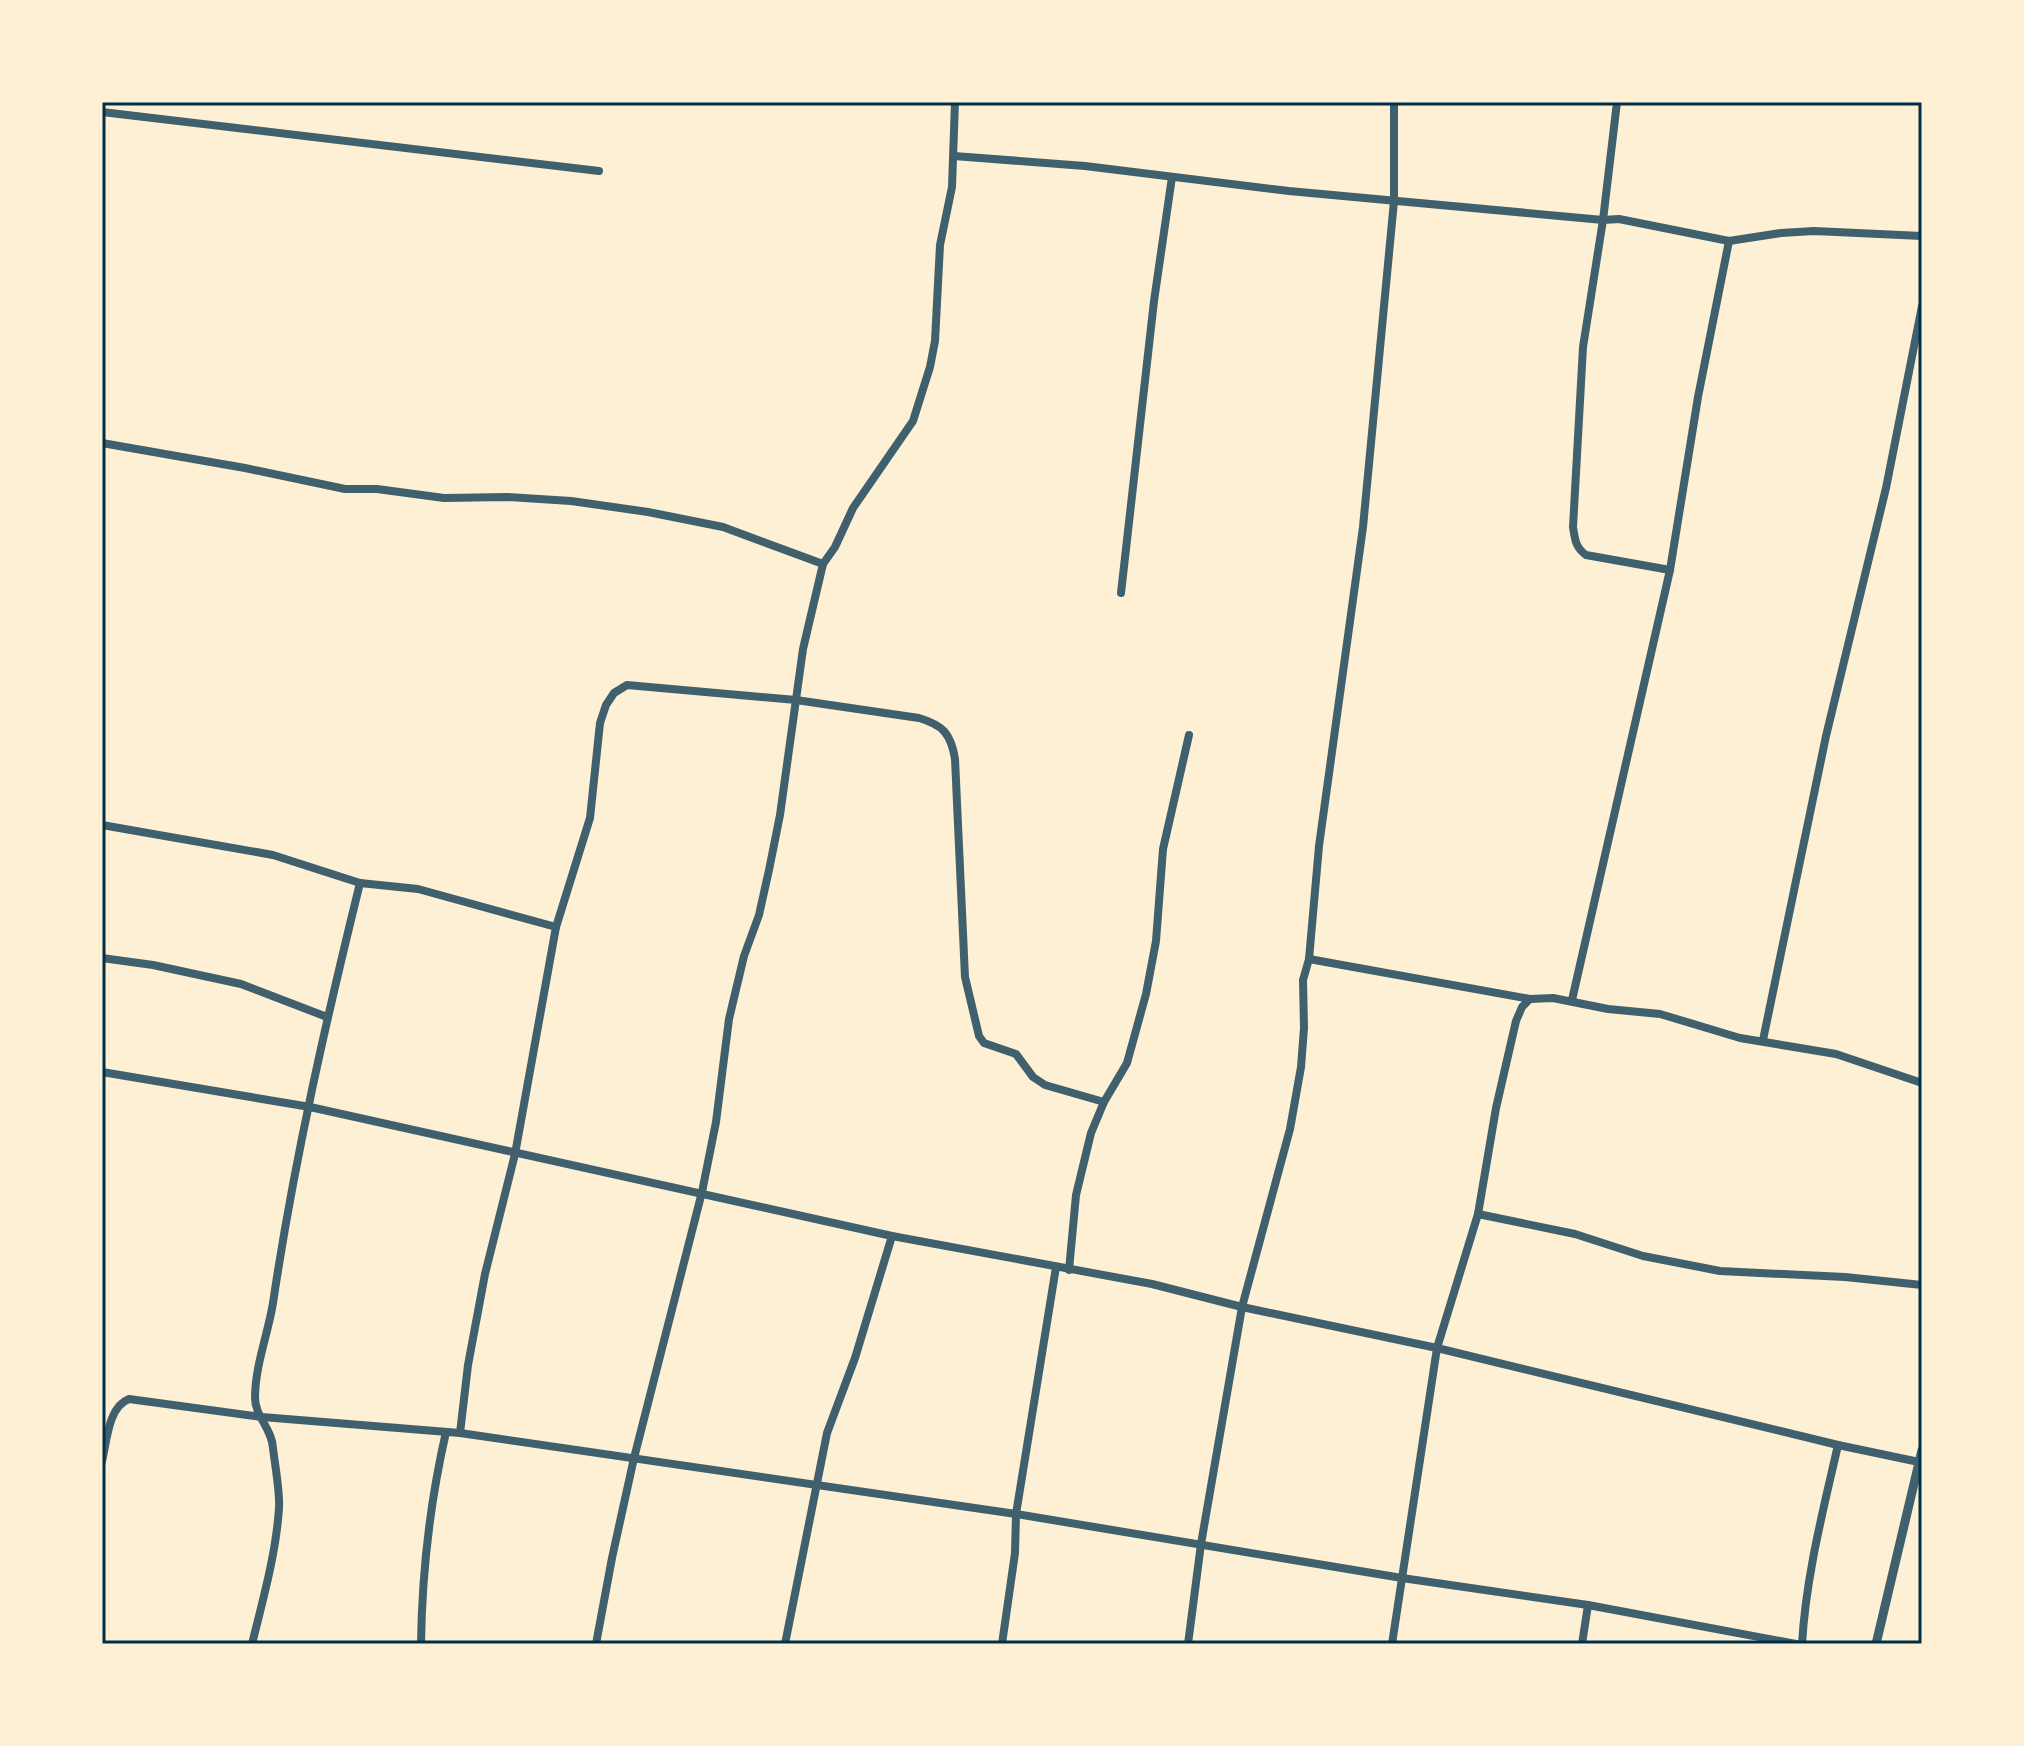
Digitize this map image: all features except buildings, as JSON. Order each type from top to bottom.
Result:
[{"type":"street","points":[[596,1644],[634,1458],[702,1192],[716,1122],[729,1019],[744,956],[759,915],[780,815],[803,649],[823,564],[835,547],[853,508],[913,421],[930,367],[935,341],[940,245],[952,187],[955,102]]},
{"type":"street","points":[[1188,1644],[1201,1544],[1242,1307],[1292,1117],[1301,1067],[1304,1028],[1302,996],[1309,959],[1319,846],[1363,527],[1394,201],[1394,102]]},
{"type":"street","points":[[1617,102],[1583,347],[1575,542],[1579,550],[1593,557],[1670,570]]},
{"type":"street","points":[[102,112],[599,171]]},
{"type":"street","points":[[954,156],[1031,161],[1394,201],[1633,221],[1729,241],[1814,231],[1922,236],[1922,242]]},
{"type":"street","points":[[1121,593],[1154,301],[1172,177]]},
{"type":"street","points":[[1572,1000],[1670,570],[1698,397],[1729,241]]},
{"type":"street","points":[[1763,1040],[1826,736],[1886,488],[1922,306]]},
{"type":"street","points":[[102,443],[345,489],[377,489],[444,498],[508,497],[571,501],[648,512],[734,530],[823,564]]},
{"type":"street","points":[[460,1433],[468,1365],[485,1274],[515,1154],[556,927],[590,818],[600,723],[614,693],[627,685],[796,700],[919,718],[936,723],[945,730],[952,741],[955,759],[965,977],[979,1036],[990,1045],[1016,1054],[1033,1077],[1045,1085],[1104,1102]]},
{"type":"street","points":[[1069,1270],[1076,1195],[1091,1133],[1104,1102],[1127,1063],[1146,994],[1156,941],[1163,849],[1189,735]]},
{"type":"street","points":[[102,825],[273,855],[360,883],[418,889],[556,927]]},
{"type":"street","points":[[252,1644],[274,1556],[280,1504],[274,1447],[267,1425],[257,1411],[255,1398],[283,1234],[327,1017],[360,883]]},
{"type":"street","points":[[102,958],[153,965],[241,984],[327,1017]]},
{"type":"street","points":[[1309,959],[1530,999],[1572,1000],[1608,1009],[1660,1014],[1740,1038],[1836,1054],[1922,1083]]},
{"type":"street","points":[[1392,1644],[1437,1348],[1478,1214],[1516,1021],[1522,1007],[1530,999]]},
{"type":"street","points":[[102,1072],[310,1107],[892,1236],[1152,1284],[1919,1462]]},
{"type":"street","points":[[1478,1214],[1564,1231],[1643,1256],[1720,1271],[1831,1276],[1922,1285]]},
{"type":"street","points":[[785,1644],[827,1433],[855,1358],[892,1236]]},
{"type":"street","points":[[1002,1644],[1015,1553],[1016,1514],[1056,1267]]},
{"type":"street","points":[[102,1461],[114,1413],[129,1399],[262,1417],[460,1433],[1016,1514],[1402,1578],[1588,1605],[1799,1644],[1813,1557],[1838,1445]]},
{"type":"street","points":[[421,1644],[421,1581],[433,1486],[446,1432]]},
{"type":"street","points":[[1876,1644],[1922,1450]]},
{"type":"street","points":[[1582,1644],[1588,1605]]}]
